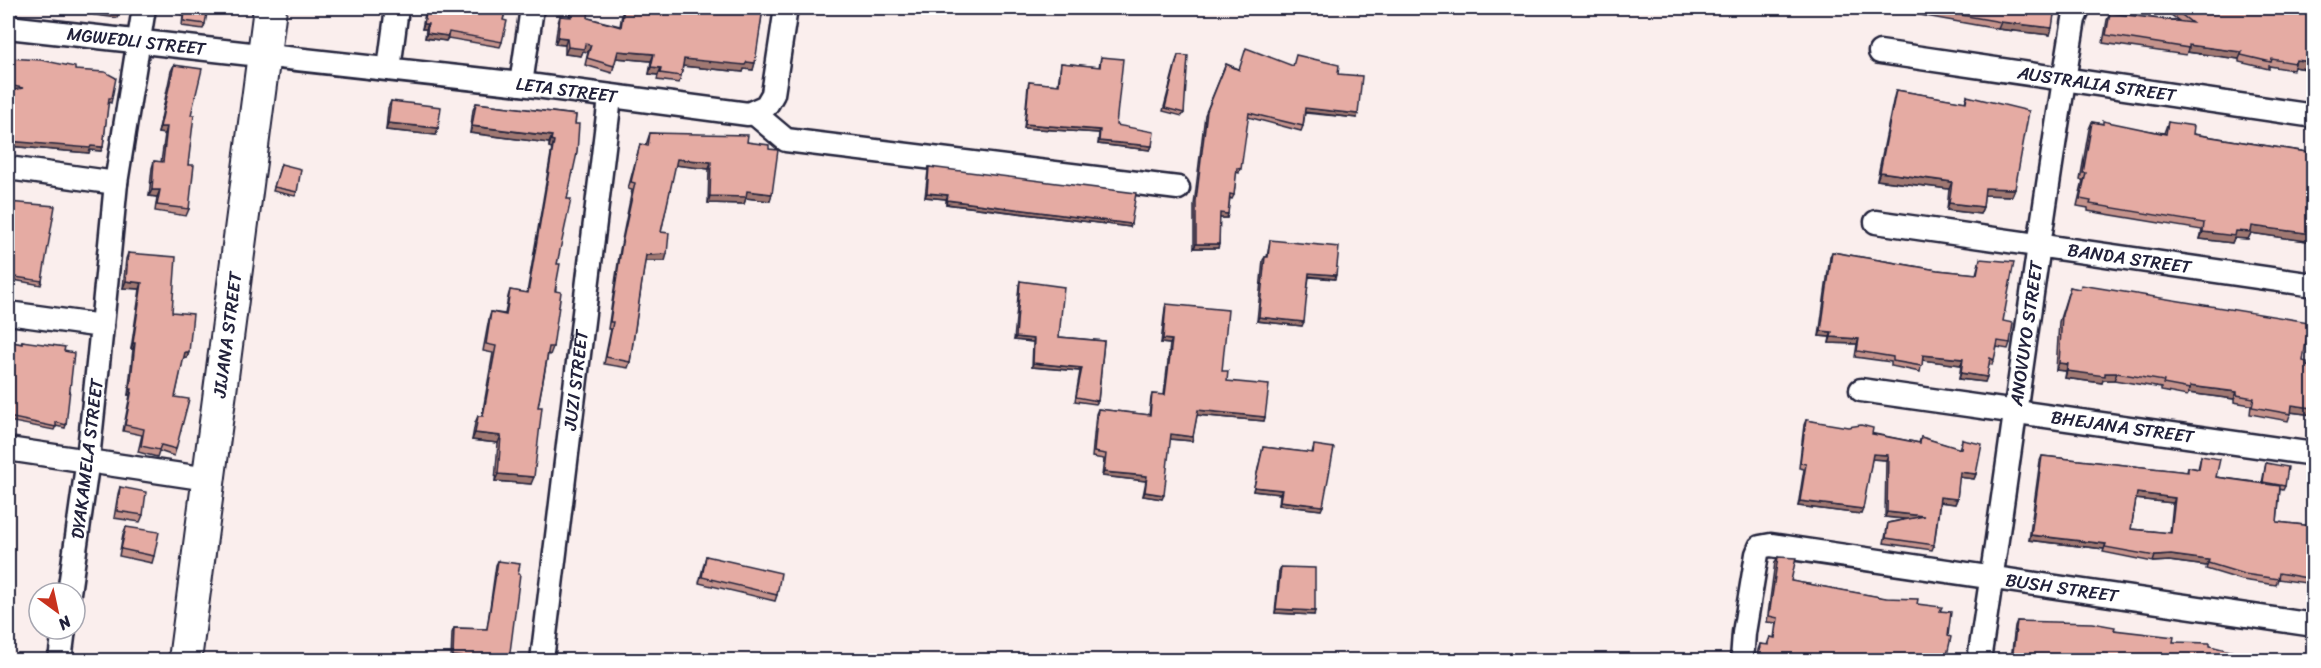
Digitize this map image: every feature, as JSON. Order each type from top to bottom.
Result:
[{"type":"street","name":"DYAKAMELA STREET","points":[[71,581],[88,459],[116,183],[144,8]]},
{"type":"street","name":"JIJANA STREET","points":[[185,660],[270,8]]},
{"type":"street","points":[[389,69],[397,8]]},
{"type":"street","points":[[521,84],[532,8]]},
{"type":"street","points":[[786,8],[773,94],[766,106],[754,113],[786,141],[1178,188]]},
{"type":"street","name":"ANOVUYO STREET","points":[[1979,660],[2016,411],[2037,244],[2074,19],[2079,8]]},
{"type":"street","name":"MGWEDLI STREET","points":[[8,27],[139,44],[263,56]]},
{"type":"street","name":"AUSTRALIA STREET","points":[[1880,52],[2313,116]]},
{"type":"street","name":"LETA STREET","points":[[263,56],[521,84],[610,98],[754,113]]},
{"type":"street","name":"JUZI STREET","points":[[546,660],[610,98]]},
{"type":"street","points":[[8,168],[116,183]]},
{"type":"street","name":"BANDA STREET","points":[[1876,222],[2313,285]]},
{"type":"street","points":[[8,313],[102,326]]},
{"type":"street","name":"BHEJANA STREET","points":[[1862,390],[2313,454]]},
{"type":"street","points":[[8,449],[88,459],[208,479]]},
{"type":"street","name":"BUSH STREET","points":[[1742,660],[1744,633],[1759,550],[1771,545],[2313,625]]},
{"type":"street","points":[[60,660],[62,641]]},
{"type":"building","points":[[97,8],[120,8],[119,12]]},
{"type":"building","points":[[182,8],[208,8],[205,24],[184,21],[185,10]]},
{"type":"building","points":[[427,8],[506,8],[503,20],[507,21],[502,42],[449,32],[448,36],[427,33],[428,24],[424,24]]},
{"type":"building","points":[[571,8],[589,8],[588,18],[621,27],[624,8],[763,8],[755,63],[747,62],[745,65],[684,59],[681,76],[660,73],[661,68],[651,67],[654,54],[618,51],[614,66],[587,58],[591,45],[585,44],[584,49],[568,47],[567,38],[558,37],[560,16],[571,17]]},
{"type":"building","points":[[1922,8],[2055,8],[2052,28],[2001,22]]},
{"type":"building","points":[[2173,8],[2313,8],[2313,62],[2296,60],[2295,63],[2272,59],[2271,62],[2241,55],[2242,52],[2189,45],[2189,48],[2106,35],[2110,13],[2192,23]]},
{"type":"building","points":[[1246,48],[1293,66],[1296,55],[1339,65],[1338,74],[1362,76],[1358,114],[1305,108],[1303,126],[1249,113],[1241,169],[1237,168],[1234,195],[1230,194],[1228,214],[1220,213],[1219,244],[1196,244],[1196,201],[1207,111],[1226,64],[1239,70]]},
{"type":"building","points":[[1178,55],[1188,56],[1184,113],[1165,108]]},
{"type":"building","points":[[1101,57],[1123,59],[1116,125],[1154,132],[1152,146],[1099,141],[1100,130],[1025,124],[1029,82],[1059,85],[1061,63],[1100,67]]},
{"type":"building","points":[[8,58],[41,60],[75,67],[75,70],[105,72],[116,78],[112,98],[109,98],[103,147],[91,146],[90,148],[8,141],[8,91],[23,88],[8,85]]},
{"type":"building","points":[[174,65],[202,69],[191,115],[194,115],[188,165],[194,165],[189,209],[157,205],[160,190],[152,190],[154,161],[163,162],[167,127],[160,127]]},
{"type":"building","points":[[1896,90],[1966,102],[1967,96],[2029,111],[2015,189],[1985,188],[1983,207],[1949,203],[1952,182],[1880,172]]},
{"type":"building","points":[[391,101],[441,107],[438,128],[388,123]]},
{"type":"building","points":[[476,103],[576,115],[575,124],[579,124],[577,153],[567,199],[571,199],[557,264],[560,264],[555,291],[561,292],[553,347],[549,347],[538,407],[542,407],[534,477],[498,474],[501,436],[475,433],[478,416],[483,416],[496,346],[486,344],[491,312],[506,315],[510,290],[528,293],[554,141],[551,140],[552,136],[472,126]]},
{"type":"building","points":[[2103,121],[2166,134],[2168,122],[2194,126],[2193,134],[2313,153],[2313,234],[2252,226],[2251,232],[2236,231],[2235,236],[2203,232],[2204,223],[2090,204],[2091,201],[2080,199],[2086,173],[2083,173],[2092,122],[2103,124]]},
{"type":"building","points":[[650,133],[748,135],[747,142],[769,145],[769,149],[778,150],[772,194],[747,191],[746,197],[710,196],[711,162],[677,159],[661,232],[669,233],[667,254],[646,255],[630,362],[606,357],[613,322],[610,322],[622,243],[635,183],[631,182],[640,144],[648,146]]},
{"type":"building","points":[[281,164],[301,169],[297,192],[274,187]]},
{"type":"building","points":[[929,167],[1136,193],[1131,224],[947,200],[948,195],[927,193]]},
{"type":"building","points":[[8,202],[55,206],[42,281],[8,276]]},
{"type":"building","points":[[1270,240],[1339,247],[1336,275],[1309,273],[1304,322],[1259,317],[1265,257],[1268,257]]},
{"type":"building","points":[[1832,252],[1937,270],[1977,274],[1980,259],[2014,262],[2003,321],[2013,323],[2010,343],[1998,341],[1994,360],[1990,358],[1987,377],[1961,373],[1963,359],[1923,355],[1922,366],[1893,361],[1893,357],[1857,351],[1859,339],[1831,337],[1832,332],[1821,331]]},
{"type":"building","points":[[128,253],[176,257],[172,312],[193,314],[189,352],[185,352],[175,397],[189,399],[176,449],[161,445],[159,450],[141,446],[144,429],[125,425],[132,389],[130,389],[135,343],[133,343],[142,283],[126,281]]},
{"type":"building","points":[[1020,281],[1064,287],[1059,337],[1104,341],[1098,401],[1076,397],[1082,368],[1033,363],[1034,339],[1016,337]]},
{"type":"building","points":[[2081,285],[2309,322],[2303,361],[2307,362],[2307,366],[2313,367],[2313,408],[2292,405],[2291,414],[2252,407],[2254,398],[2237,395],[2237,392],[2190,386],[2190,389],[2163,384],[2164,381],[2117,373],[2105,373],[2105,376],[2067,371],[2068,364],[2059,363],[2062,315],[2070,287],[2080,289]]},
{"type":"building","points":[[1166,304],[1228,310],[1222,371],[1228,371],[1227,381],[1269,385],[1265,417],[1198,410],[1193,437],[1171,434],[1164,495],[1145,492],[1147,476],[1104,472],[1106,454],[1094,452],[1098,409],[1150,415],[1152,394],[1165,395],[1172,340],[1163,339]]},
{"type":"building","points":[[8,341],[65,347],[64,351],[74,353],[66,425],[56,422],[56,427],[8,417]]},
{"type":"building","points":[[1806,420],[1848,427],[1861,425],[1873,428],[1872,434],[1920,443],[1921,437],[1961,449],[1962,440],[1982,444],[1976,474],[1960,472],[1957,499],[1940,497],[1934,545],[1886,538],[1888,523],[1924,516],[1887,512],[1888,455],[1873,454],[1863,509],[1800,501],[1806,464],[1800,463]]},
{"type":"building","points":[[1314,445],[1334,448],[1323,506],[1280,501],[1282,490],[1254,487],[1263,447],[1313,453]]},
{"type":"building","points":[[2042,456],[2188,472],[2188,467],[2199,469],[2201,456],[2220,459],[2216,477],[2280,486],[2277,522],[2313,526],[2313,579],[2279,573],[2278,579],[2244,574],[2208,563],[2209,560],[2171,555],[2155,556],[2105,547],[2106,544],[2031,535]],"holes":[[[2137,493],[2175,498],[2171,533],[2131,529]]]},
{"type":"building","points":[[2266,463],[2288,467],[2285,486],[2263,482]]},
{"type":"building","points":[[120,487],[146,492],[143,515],[117,511]]},
{"type":"building","points":[[126,527],[159,532],[154,556],[121,549]]},
{"type":"building","points":[[706,556],[781,573],[777,595],[702,577]]},
{"type":"building","points":[[1778,557],[1796,558],[1791,581],[1886,598],[1918,599],[1917,604],[1942,607],[1940,611],[1951,612],[1948,636],[1951,637],[1946,660],[1759,660],[1760,644],[1769,645],[1770,637],[1775,638],[1778,618],[1769,616]]},
{"type":"building","points":[[498,561],[520,564],[509,660],[462,660],[463,657],[453,656],[454,628],[487,629]]},
{"type":"building","points":[[1281,567],[1315,568],[1315,611],[1276,609]]},
{"type":"building","points":[[2017,621],[2092,623],[2115,627],[2114,630],[2174,637],[2173,642],[2210,643],[2210,646],[2254,657],[2253,660],[2012,660]]}]
